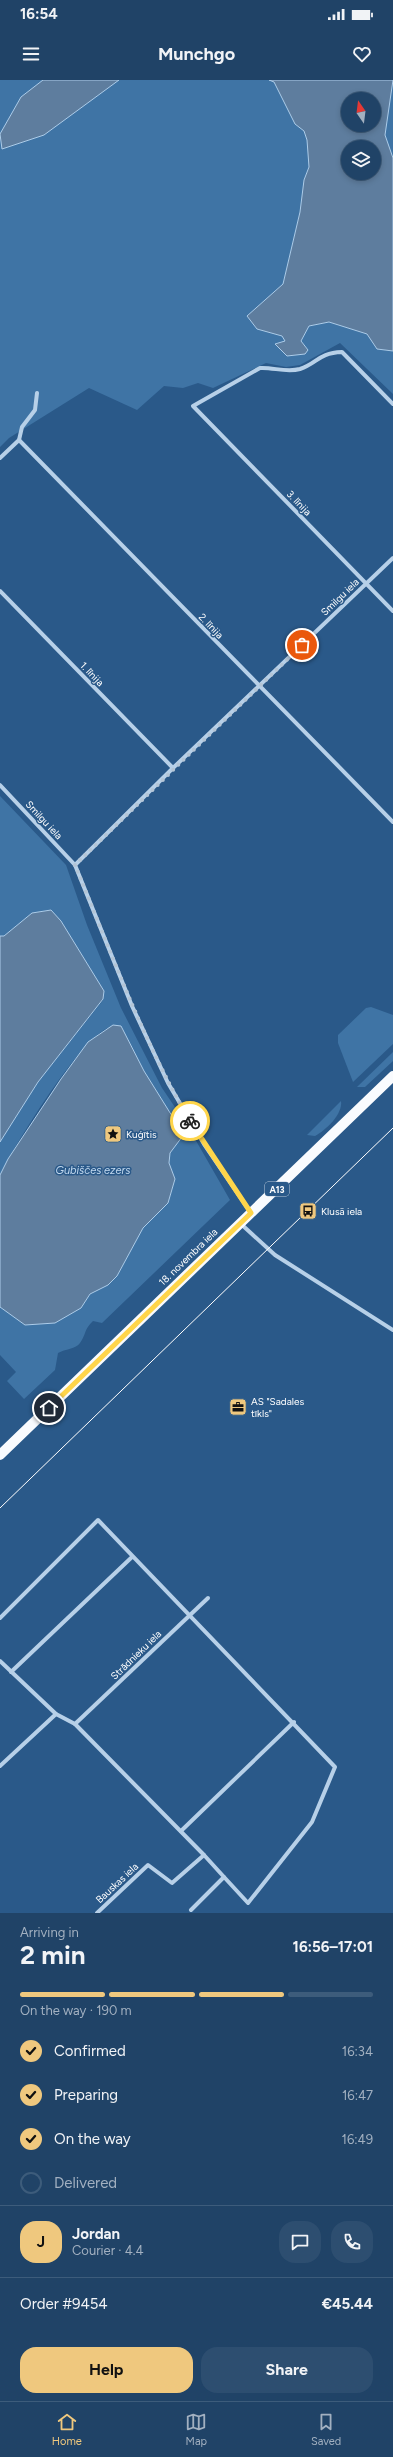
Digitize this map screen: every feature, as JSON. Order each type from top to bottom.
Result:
[{"type":"main road","name":"18. novembra iela","points":[[0,1455],[393,1076]]},
{"type":"street","name":"3. līnija","points":[[393,404],[342,352],[327,352],[300,369],[285,371],[270,367],[260,368],[193,406],[393,611]]},
{"type":"street","points":[[0,458],[19,440],[22,427],[34,410],[38,393]]},
{"type":"street","name":"2. līnija","points":[[19,440],[393,822]]},
{"type":"street","name":"Smilgu iela","points":[[75,865],[173,768],[393,558]]},
{"type":"street","name":"1. līnija","points":[[0,591],[173,768]]},
{"type":"street","name":"Smilgu iela","points":[[0,785],[75,865],[132,1006],[168,1083],[204,1144],[251,1213]]},
{"type":"street","points":[[240,1223],[275,1255],[393,1330]]},
{"type":"street","points":[[0,1618],[98,1520],[189,1616],[294,1722],[335,1767],[312,1822],[248,1903],[181,1831],[75,1724],[56,1714],[0,1661]]},
{"type":"street","points":[[11,1672],[132,1557]]},
{"type":"street","name":"Strādnieku iela","points":[[75,1724],[208,1598]]},
{"type":"street","points":[[0,1766],[56,1714]]},
{"type":"street","points":[[181,1831],[294,1722]]},
{"type":"street","name":"Bauskas iela","points":[[96,1913],[148,1865],[172,1883],[204,1855]]},
{"type":"street","points":[[191,1910],[224,1877]]},
{"type":"shaded area","points":[[0,80],[393,80],[393,180],[381,159],[381,140],[341,140],[341,151],[309,167],[304,180],[300,212],[283,284],[247,316],[257,329],[282,336],[286,341],[275,344],[308,350],[301,341],[309,326],[329,322],[367,334],[377,349],[393,351],[393,394],[340,343],[300,365],[286,367],[266,363],[213,388],[198,383],[183,388],[164,386],[137,410],[89,388],[9,438],[0,447]]},
{"type":"shaded area","points":[[0,796],[66,865],[87,925],[121,1008],[162,1088],[187,1125],[230,1200],[102,1323],[93,1321],[78,1345],[58,1353],[55,1370],[24,1399],[7,1381],[16,1372],[0,1355],[0,1307],[25,1325],[81,1308],[90,1294],[117,1276],[143,1228],[168,1203],[175,1180],[169,1163],[170,1153],[182,1137],[182,1132],[144,1071],[121,1026],[110,1028],[104,1030],[92,1040],[62,1075],[32,1119],[0,1175],[0,1142],[38,1082],[103,1000],[104,991],[61,921],[51,910],[32,913],[4,936],[0,936]]},
{"type":"shaded area","points":[[371,1007],[393,1015],[393,1044],[353,1082],[338,1043],[338,1035],[366,1008]]},
{"type":"shaded area","points":[[393,1052],[393,1061],[365,1087],[357,1087]]},
{"type":"shaded area","points":[[341,1101],[341,1106],[337,1116],[329,1126],[315,1136],[307,1135]]},
{"type":"water","points":[[43,80],[119,80],[44,135],[2,149],[0,134],[21,97]]},
{"type":"water","points":[[269,80],[393,80],[385,135],[393,158],[393,351],[377,349],[367,334],[329,322],[309,326],[301,341],[308,350],[305,354],[287,356],[275,344],[285,341],[282,336],[257,329],[247,316],[283,284],[300,212],[304,180],[309,167],[307,140],[304,131],[295,124],[274,82]]},
{"type":"water","points":[[51,910],[61,921],[104,991],[103,999],[38,1082],[0,1142],[0,936],[4,936],[32,913]]},
{"type":"water","name":"Gubiščes ezers","points":[[113,1025],[121,1026],[144,1071],[182,1132],[182,1137],[170,1153],[169,1163],[175,1179],[168,1203],[143,1228],[117,1276],[108,1285],[90,1294],[81,1308],[55,1323],[25,1325],[0,1307],[0,1175],[8,1159],[61,1079],[88,1042]]},
{"type":"tram line","points":[[0,1508],[393,1128]]},
{"type":"way so far","points":[[190,1121],[168,1083],[132,1006],[75,865],[173,768],[302,645]]},
{"type":"place","name":"Kuģītis","points":[[113,1134]]},
{"type":"place","name":"Klusā iela","points":[[308,1211]]},
{"type":"place","name":"AS \"Sadales tīkls\"","points":[[238,1407]]},
{"type":"route","points":[[49,1408],[251,1213],[190,1121]]}]
